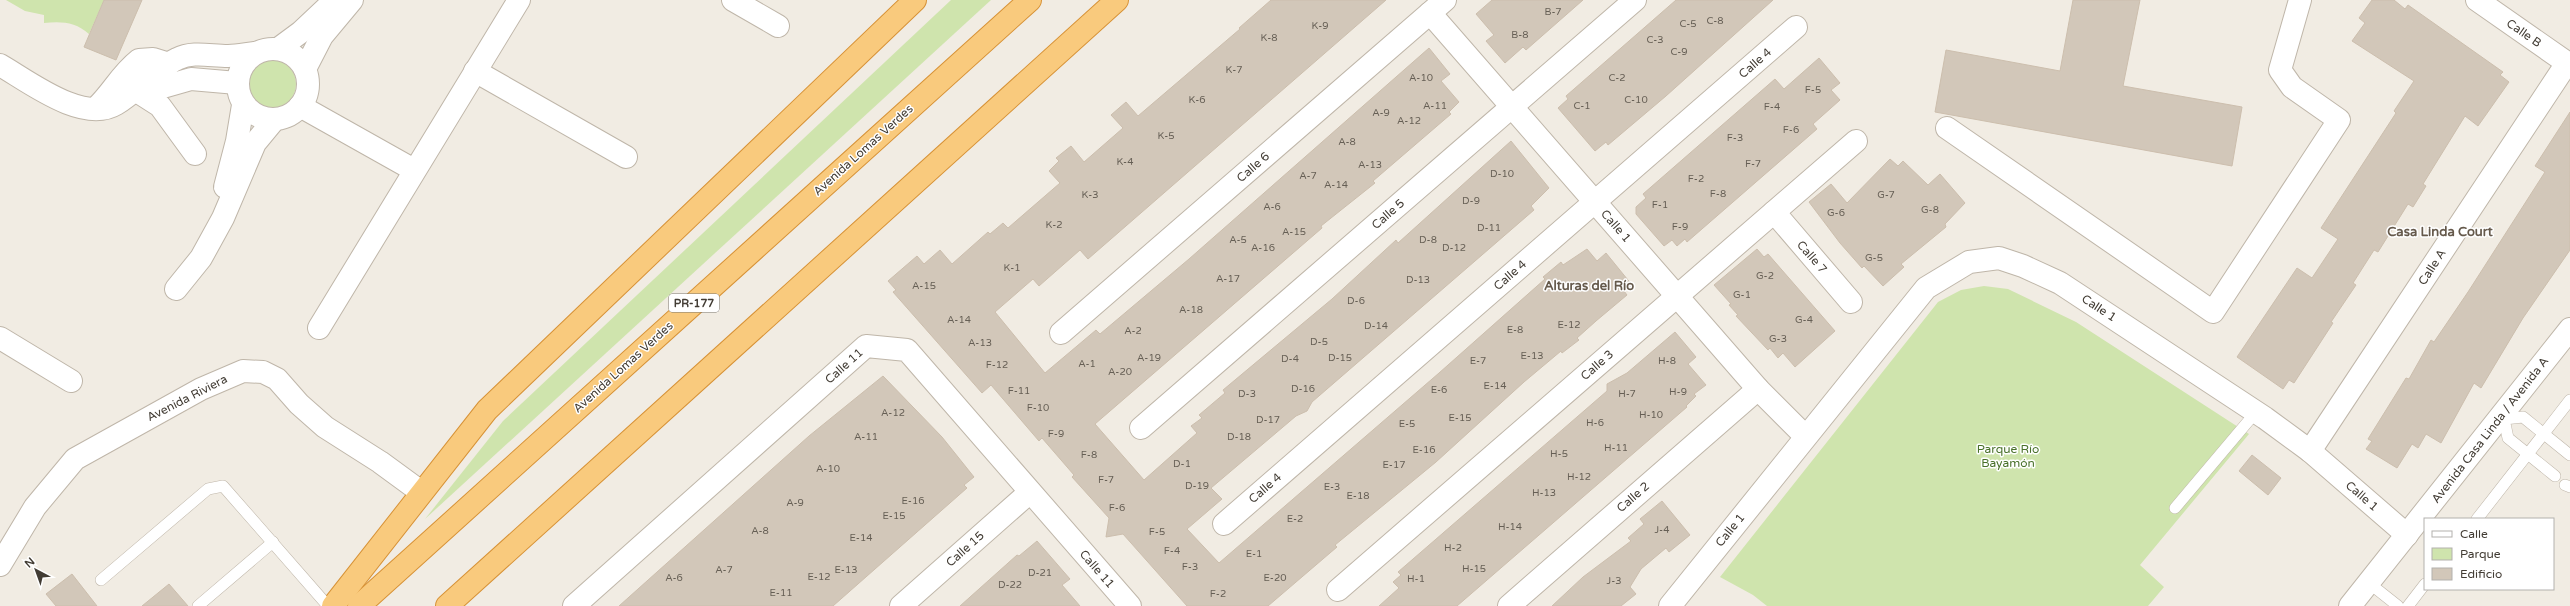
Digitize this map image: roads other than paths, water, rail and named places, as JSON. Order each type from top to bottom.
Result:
[{"type":"highway","points":[[333,606],[421,492],[487,410],[915,0]]},
{"type":"highway","name":"Avenida Lomas Verdes","points":[[359,606],[1030,0]]},
{"type":"highway","points":[[447,606],[1117,0]]},
{"type":"street","points":[[278,49],[301,32],[335,0]]},
{"type":"street","points":[[305,69],[322,36],[352,0]]},
{"type":"street","points":[[319,328],[519,0]]},
{"type":"street","points":[[733,0],[778,26]]},
{"type":"street","name":"Calle 5","points":[[1141,428],[1635,0]]},
{"type":"street","points":[[1947,128],[2213,312],[2339,120],[2292,87],[2280,70],[2300,0]]},
{"type":"street","name":"Calle B","points":[[2477,0],[2569,64]]},
{"type":"street","name":"Calle 1","points":[[1437,7],[1512,108],[1758,389],[1805,436]]},
{"type":"street","name":"Calle 6","points":[[1061,333],[1437,7]]},
{"type":"street","name":"Calle 4","points":[[1224,524],[1796,27]]},
{"type":"street","points":[[0,65],[58,100],[76,106],[96,108],[114,105],[135,90],[154,73],[178,58],[202,54],[227,56],[255,53],[266,49],[278,49],[289,52],[298,59],[305,69],[308,80],[308,92],[300,106],[285,118],[274,120],[262,118],[252,113],[243,105],[238,94],[237,83],[240,71],[255,53]]},
{"type":"street","points":[[96,108],[106,98],[118,79],[139,60],[152,59],[169,64]]},
{"type":"street","name":"Calle A","points":[[2310,451],[2569,64]]},
{"type":"street","points":[[475,71],[626,157]]},
{"type":"street","points":[[135,90],[156,89],[191,79],[237,83]]},
{"type":"street","points":[[135,90],[160,106],[195,154]]},
{"type":"street","points":[[223,218],[222,196],[237,141],[243,105]]},
{"type":"street","points":[[300,106],[414,170]]},
{"type":"street","points":[[176,289],[201,258],[223,218],[255,143],[274,120]]},
{"type":"street","name":"Calle 3","points":[[1338,590],[1856,141]]},
{"type":"street","name":"Calle 7","points":[[1774,212],[1851,302]]},
{"type":"street","name":"Calle 1","points":[[1670,606],[1805,436],[1926,288],[1969,262],[1999,258],[2023,266],[2060,283],[2256,412],[2310,451],[2407,535]]},
{"type":"street","name":"Avenida Casa Linda / Avenida A","points":[[2350,606],[2502,418],[2570,329]]},
{"type":"street","points":[[0,338],[71,381]]},
{"type":"street","name":"Calle 11","points":[[574,606],[866,346],[907,350],[1130,606]]},
{"type":"street","name":"Avenida Riviera","points":[[0,565],[35,507],[75,460],[202,388],[242,371],[263,372],[277,379],[298,404],[325,427],[380,462],[421,492]]},
{"type":"street","name":"Calle 2","points":[[1509,606],[1758,389]]},
{"type":"street","name":"Calle 15","points":[[901,606],[1030,492]]},
{"type":"lane","points":[[2477,518],[2570,400]]},
{"type":"lane","points":[[2175,508],[2256,412]]},
{"type":"lane","points":[[2555,476],[2508,438],[2502,418],[2523,417],[2570,455]]},
{"type":"lane","points":[[101,580],[208,489],[223,486],[229,491],[328,606]]},
{"type":"lane","points":[[198,606],[273,542]]},
{"type":"lane","points":[[2369,582],[2398,606]]},
{"type":"lane","points":[[2408,606],[2424,585]]},
{"type":"district","name":"Casa Linda Court","points":[[2440,231]]},
{"type":"district","name":"Alturas del Río","points":[[1589,285]]},
{"type":"park label","name":"Parque Río Bayamón","points":[[2008,456]]}]
